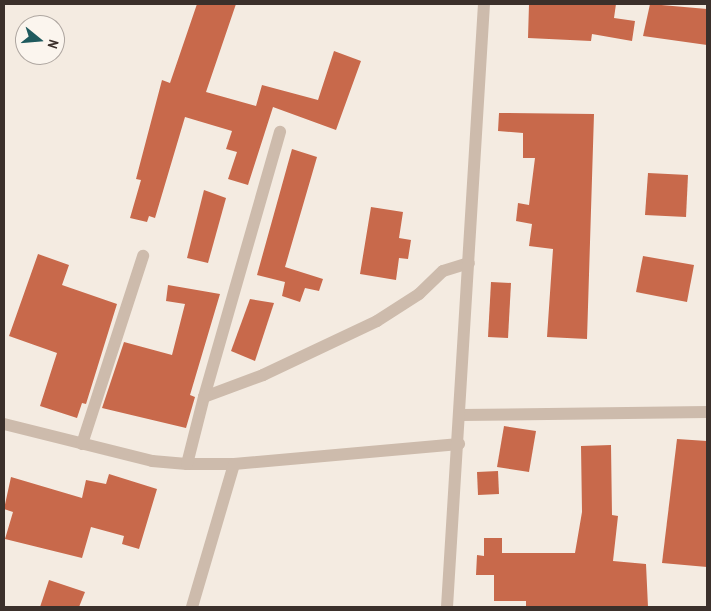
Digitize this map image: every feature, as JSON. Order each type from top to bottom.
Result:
[{"type":"street","points":[[447,607],[461,415],[484,4]]},
{"type":"street","points":[[187,464],[204,397],[280,132]]},
{"type":"street","points":[[82,444],[143,256]]},
{"type":"street","points":[[204,397],[263,375],[377,321],[419,294],[443,271],[469,263]]},
{"type":"street","points":[[461,415],[707,412]]},
{"type":"street","points":[[4,425],[152,461],[187,464],[234,464],[459,444]]},
{"type":"street","points":[[192,607],[234,464]]},
{"type":"building","points":[[197,4],[236,4],[206,92],[256,106],[262,85],[318,100],[334,51],[361,61],[336,130],[273,107],[248,185],[228,179],[237,152],[226,149],[232,131],[185,117],[155,218],[149,216],[147,222],[130,218],[141,180],[136,179],[162,80],[170,83]]},
{"type":"building","points":[[529,4],[616,4],[614,18],[635,21],[632,41],[592,34],[591,41],[528,38]]},
{"type":"building","points":[[650,4],[707,9],[707,45],[643,36]]},
{"type":"building","points":[[499,113],[594,114],[587,339],[547,337],[553,249],[529,246],[532,224],[516,221],[518,203],[529,205],[535,158],[523,158],[523,133],[498,131]]},
{"type":"building","points":[[292,149],[317,157],[285,267],[323,279],[319,291],[305,288],[300,302],[282,296],[285,282],[257,275]]},
{"type":"building","points":[[648,173],[688,175],[686,217],[645,215]]},
{"type":"building","points":[[204,190],[226,198],[208,263],[187,258]]},
{"type":"building","points":[[371,207],[403,212],[399,238],[411,240],[408,259],[399,258],[396,280],[360,274]]},
{"type":"building","points":[[38,254],[69,265],[62,285],[117,304],[86,404],[82,403],[77,418],[40,406],[57,353],[9,336]]},
{"type":"building","points":[[643,256],[694,265],[687,302],[636,292]]},
{"type":"building","points":[[491,282],[511,283],[508,338],[488,337]]},
{"type":"building","points":[[168,285],[220,294],[190,395],[195,397],[186,428],[102,408],[124,342],[172,355],[185,304],[166,301]]},
{"type":"building","points":[[250,299],[274,303],[255,361],[231,351]]},
{"type":"building","points":[[504,426],[536,431],[529,472],[497,467]]},
{"type":"building","points":[[677,439],[707,441],[707,567],[662,563]]},
{"type":"building","points":[[611,445],[612,515],[618,516],[613,561],[646,564],[648,607],[526,607],[526,601],[494,601],[494,575],[476,575],[477,555],[484,556],[484,538],[502,538],[502,553],[575,553],[582,512],[581,446]]},
{"type":"building","points":[[498,471],[499,494],[478,495],[477,472]]},
{"type":"building","points":[[109,474],[157,489],[139,549],[122,544],[124,536],[91,527],[82,558],[5,539],[13,512],[4,509],[11,477],[82,498],[86,480],[106,484]]},
{"type":"building","points":[[49,580],[85,592],[79,607],[40,607]]}]
